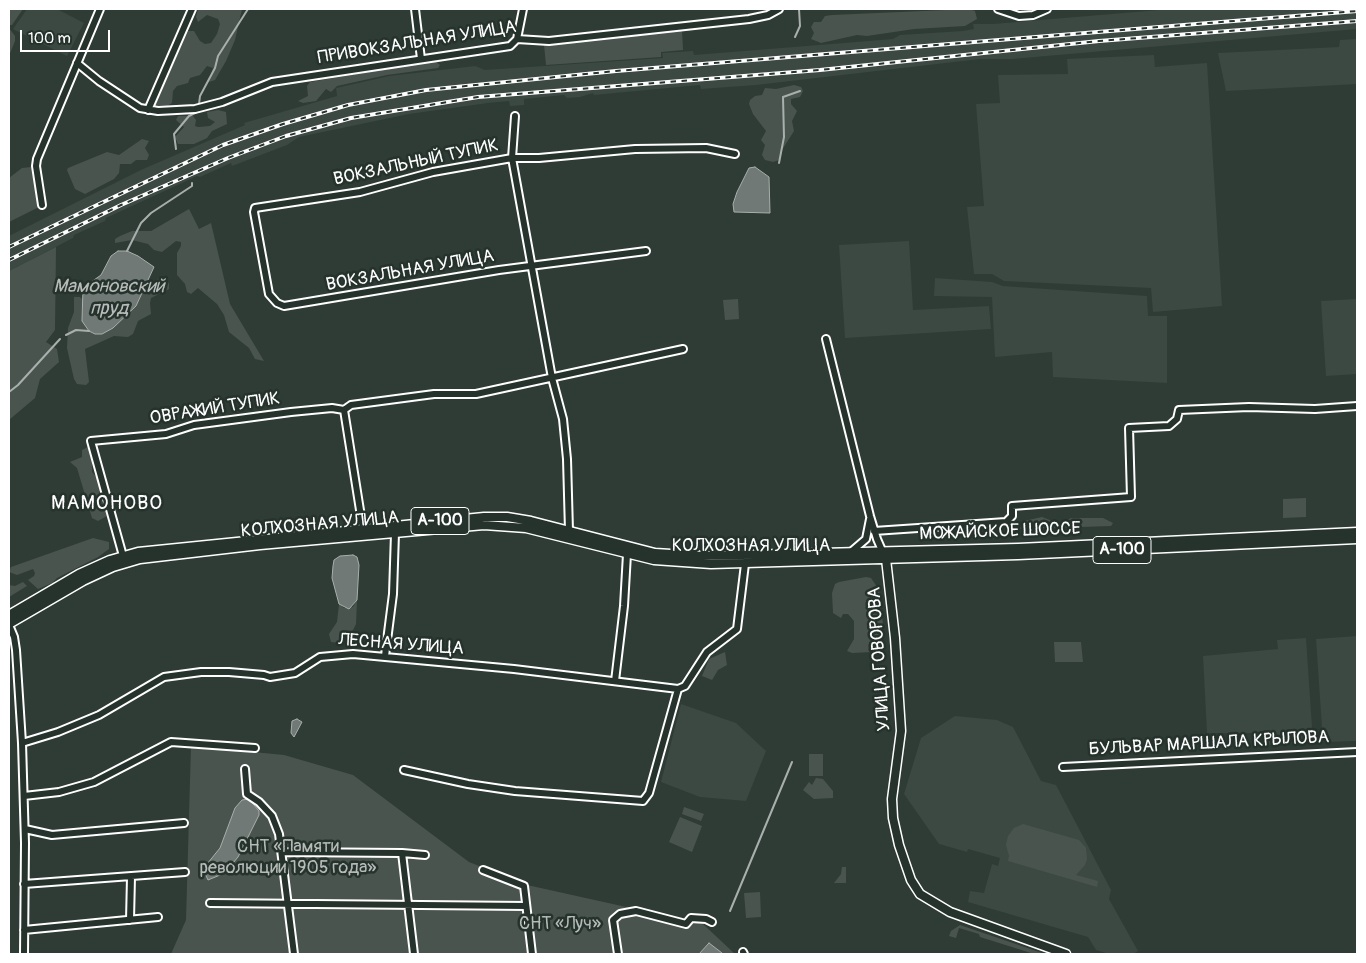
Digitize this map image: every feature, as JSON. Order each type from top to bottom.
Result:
[{"type":"main road","name":"КОЛХОЗНАЯ УЛИЦА","points":[[9,616],[79,574],[123,556],[196,545],[458,519],[507,517],[642,550],[680,555],[735,556],[883,550]]},
{"type":"main road","name":"КОЛХОЗНАЯ УЛИЦА","points":[[9,625],[83,581],[113,567],[140,559],[484,525],[516,526],[627,554],[679,563],[745,564],[886,559]]},
{"type":"main road","name":"МОЖАЙСКОЕ ШОССЕ","points":[[883,550],[1018,548],[1357,532]]},
{"type":"main road","name":"МОЖАЙСКОЕ ШОССЕ","points":[[886,559],[1018,555],[1357,539]]},
{"type":"main road","name":"УЛИЦА ГОВОРОВА","points":[[886,559],[895,638],[901,731],[892,799],[893,818],[899,845],[911,880],[920,894],[950,912],[1066,954]]},
{"type":"street","points":[[42,205],[36,166],[37,159],[100,9]]},
{"type":"street","points":[[148,110],[192,9]]},
{"type":"street","points":[[415,9],[421,59]]},
{"type":"street","points":[[517,39],[523,9]]},
{"type":"street","name":"ПРИВОКЗАЛЬНАЯ УЛИЦА","points":[[77,63],[119,96],[140,108],[148,110],[205,107],[272,82],[510,46],[517,39],[550,42],[749,19],[768,15],[778,9]]},
{"type":"street","points":[[998,9],[1019,16],[1032,15],[1047,9]]},
{"type":"street","points":[[515,116],[512,158],[552,378],[563,419],[568,459],[569,531]]},
{"type":"street","name":"ВОКЗАЛЬНЫЙ ТУПИК","points":[[254,209],[360,192],[433,172],[512,158],[539,158],[635,149],[706,148],[735,154]]},
{"type":"street","name":"ВОКЗАЛЬНАЯ УЛИЦА","points":[[254,209],[270,294],[277,304],[284,306],[531,265],[646,251]]},
{"type":"street","points":[[826,339],[874,531],[886,559]]},
{"type":"street","name":"ОВРАЖИЙ ТУПИК","points":[[123,556],[91,441],[166,434],[194,426],[291,412],[332,408],[344,410],[350,405],[434,394],[476,394],[683,350]]},
{"type":"street","points":[[874,531],[1006,522],[1012,516],[1012,506],[1131,497],[1129,428],[1169,426],[1174,423],[1179,410],[1249,407],[1315,409],[1357,406]]},
{"type":"street","points":[[344,410],[363,529]]},
{"type":"street","points":[[852,551],[866,539],[870,516]]},
{"type":"street","points":[[385,656],[393,594],[395,533]]},
{"type":"street","points":[[614,681],[624,606],[627,554]]},
{"type":"street","points":[[404,770],[468,784],[516,791],[643,801],[649,793],[678,689],[685,686],[707,652],[737,629],[745,564]]},
{"type":"street","points":[[9,625],[14,637],[16,650],[22,743],[25,829],[24,954]]},
{"type":"street","name":"ЛЕСНАЯ УЛИЦА","points":[[22,743],[58,732],[99,715],[164,677],[201,672],[229,672],[270,677],[295,673],[320,657],[353,654],[678,689]]},
{"type":"street","points":[[24,796],[59,792],[94,782],[170,742],[255,748]]},
{"type":"street","name":"БУЛЬВАР МАРШАЛА КРЫЛОВА","points":[[1063,767],[1357,752]]},
{"type":"street","points":[[245,770],[247,794],[259,802],[272,816],[282,852],[294,954]]},
{"type":"street","points":[[25,829],[52,835],[184,823]]},
{"type":"street","points":[[282,852],[402,853],[425,856]]},
{"type":"street","points":[[402,853],[414,954]]},
{"type":"street","points":[[483,870],[524,886],[532,954]]},
{"type":"street","points":[[24,884],[185,872]]},
{"type":"street","points":[[130,920],[132,877]]},
{"type":"street","points":[[210,903],[526,906]]},
{"type":"street","points":[[618,954],[613,920],[620,914],[636,911],[686,924],[691,918],[706,919],[712,922]]},
{"type":"street","points":[[24,930],[158,918]]},
{"type":"shaded area","points":[[27,9],[57,9],[84,23],[67,56],[13,29]]},
{"type":"shaded area","points":[[1171,9],[1357,9],[1357,29],[1012,59],[980,59],[756,85],[701,89],[700,85],[594,95],[593,93],[567,98],[564,95],[524,99],[524,105],[510,106],[509,101],[409,114],[299,137],[287,145],[232,166],[231,163],[200,177],[197,176],[106,218],[105,221],[74,235],[73,238],[9,271],[9,236],[143,169],[245,125],[244,123],[337,96],[336,88],[389,76],[475,66],[485,70],[663,58],[662,53],[693,51],[694,55],[893,39],[900,35],[974,29],[973,24],[993,24]]},
{"type":"shaded area","points":[[1357,39],[1357,84],[1226,91],[1218,53],[1339,47],[1340,40]]},
{"type":"shaded area","points":[[1154,55],[1155,67],[1207,63],[1222,306],[1153,312],[1151,288],[1004,281],[992,274],[974,274],[967,207],[984,206],[976,104],[1000,103],[998,75],[1068,74],[1067,59]]},
{"type":"shaded area","points":[[909,241],[913,310],[989,306],[991,329],[845,338],[839,245]]},
{"type":"shaded area","points":[[935,278],[992,282],[1003,286],[1147,296],[1148,316],[1167,316],[1167,383],[1053,377],[1052,352],[995,357],[992,297],[934,296]]},
{"type":"shaded area","points":[[1357,299],[1357,374],[1326,376],[1321,301]]},
{"type":"shaded area","points":[[1357,636],[1357,741],[1323,742],[1316,639]]},
{"type":"shaded area","points":[[1306,638],[1313,742],[1267,745],[1264,733],[1207,733],[1203,656],[1278,649],[1277,640]]},
{"type":"shaded area","points":[[681,704],[736,723],[766,751],[746,801],[700,797],[661,782]]},
{"type":"shaded area","points":[[955,716],[997,720],[1013,727],[1041,781],[1056,785],[1111,890],[1109,899],[1138,951],[1133,954],[1109,954],[1096,950],[1088,937],[968,902],[970,891],[984,893],[992,864],[998,866],[1000,858],[968,849],[967,852],[939,844],[904,794],[921,738]]},
{"type":"green space","points":[[9,9],[23,9],[12,25],[9,25]]},
{"type":"green space","points":[[198,9],[242,9],[235,40],[226,61],[215,80],[209,82],[213,68],[207,66],[200,75],[190,78],[188,83],[177,86],[173,91],[172,103],[167,106],[155,105],[188,31],[194,31],[200,41],[205,44],[211,43],[217,34],[220,24],[218,19],[207,15],[198,22],[196,17]]},
{"type":"green space","points":[[969,9],[975,11],[977,19],[965,26],[914,29],[867,36],[857,35],[821,43],[811,39],[814,33],[811,27],[814,22],[821,22],[825,16]]},
{"type":"green space","points":[[9,28],[15,36],[15,41],[9,56]]},
{"type":"green space","points":[[682,30],[683,50],[661,52],[661,57],[546,65],[544,45]]},
{"type":"green space","points":[[435,61],[440,65],[438,68],[387,75],[337,86],[331,92],[326,89],[316,101],[303,103],[298,101],[308,96],[307,86],[310,82]]},
{"type":"green space","points":[[794,85],[801,87],[803,91],[800,97],[791,99],[791,104],[797,111],[792,121],[794,131],[782,150],[779,160],[773,162],[765,160],[762,155],[765,145],[761,140],[766,131],[753,114],[749,104],[750,100],[755,96],[762,95],[765,88],[776,89]]},
{"type":"green space","points":[[218,110],[226,112],[227,124],[212,131],[207,138],[194,144],[178,144],[175,137],[184,127],[176,120],[178,116],[193,116],[196,120],[195,126],[198,127],[210,126],[215,122],[208,118],[207,112]]},
{"type":"green space","points":[[142,139],[149,141],[145,148],[149,155],[147,160],[136,160],[131,164],[120,164],[119,173],[114,179],[85,194],[75,189],[67,170],[68,168],[107,152],[119,155]]},
{"type":"green space","points":[[31,167],[39,207],[9,222],[9,178],[22,168]]},
{"type":"green space","points":[[189,209],[199,229],[211,223],[230,304],[264,361],[255,359],[249,348],[229,332],[224,315],[217,304],[198,288],[191,294],[187,292],[185,284],[177,275],[177,253],[181,242],[176,241],[162,252],[154,250],[148,244],[132,240],[115,243],[115,239],[120,236],[132,231],[151,231]]},
{"type":"green space","points":[[56,247],[55,330],[46,342],[57,349],[59,362],[40,379],[35,398],[9,420],[9,271]]},
{"type":"green space","points":[[160,277],[169,283],[169,289],[151,298],[151,314],[138,321],[133,334],[128,337],[114,336],[85,349],[89,382],[86,385],[77,384],[74,379],[67,348],[68,328],[74,312],[74,297],[80,297],[84,301],[82,311],[136,306],[146,284],[152,284]]},
{"type":"green space","points":[[738,299],[739,319],[725,320],[723,300]]},
{"type":"green space","points":[[88,447],[92,459],[92,472],[99,480],[101,487],[99,494],[107,516],[98,521],[92,518],[77,468],[70,462],[82,457],[82,450]]},
{"type":"green space","points":[[1306,498],[1306,517],[1283,518],[1283,499]]},
{"type":"green space","points":[[1042,517],[1060,524],[1071,518],[1103,518],[1113,523],[1111,526],[1020,529],[1024,521]]},
{"type":"green space","points":[[93,538],[109,542],[109,549],[98,557],[57,578],[52,583],[38,589],[28,580],[34,576],[33,569],[17,575],[9,572],[11,567]]},
{"type":"green space","points":[[866,577],[871,578],[879,590],[883,625],[879,638],[879,647],[872,652],[852,653],[847,651],[854,639],[854,621],[848,614],[843,614],[841,618],[833,613],[832,593],[835,584],[839,582]]},
{"type":"green space","points":[[23,582],[27,586],[9,597],[9,585],[15,586]]},
{"type":"green space","points":[[357,600],[356,624],[348,640],[340,643],[331,642],[329,634],[337,622],[339,604],[344,608],[353,607]]},
{"type":"green space","points":[[1054,642],[1081,642],[1083,662],[1055,662]]},
{"type":"green space","points":[[725,652],[727,665],[718,670],[712,680],[702,676],[709,659]]},
{"type":"green space","name":"СНТ «Памяти революции 1905 года»","points":[[191,746],[284,755],[353,775],[469,862],[527,885],[703,924],[735,954],[171,954],[186,920]]},
{"type":"green space","points":[[809,754],[823,754],[823,776],[809,776]]},
{"type":"green space","points":[[816,778],[823,779],[833,791],[833,798],[814,799],[803,790],[809,782],[812,785]]},
{"type":"green space","points":[[684,807],[704,814],[701,821],[682,814]]},
{"type":"green space","points":[[680,817],[702,826],[692,852],[669,842]]},
{"type":"green space","points":[[1023,824],[1079,840],[1086,848],[1087,859],[1085,865],[1076,875],[1098,881],[1097,887],[1008,861],[1009,856],[1006,845],[1008,836],[1014,828]]},
{"type":"green space","points":[[842,867],[846,867],[846,883],[834,883],[841,874]]},
{"type":"green space","points":[[760,892],[761,917],[746,918],[744,893]]},
{"type":"green space","points":[[960,925],[1045,954],[1034,954],[980,937],[979,934],[959,928],[956,938],[949,936],[951,931]]},
{"type":"water","points":[[755,167],[769,177],[770,213],[734,212],[733,204],[737,192],[749,168]]},
{"type":"water","name":"Мамоновский пруд","points":[[118,251],[127,251],[154,267],[136,306],[113,328],[102,334],[95,334],[89,331],[82,321],[83,288],[101,275],[111,256]]},
{"type":"water","points":[[353,555],[357,557],[359,565],[357,600],[349,609],[339,604],[332,578],[334,560],[340,556]]},
{"type":"water","points":[[297,719],[302,722],[294,737],[291,733],[292,721]]},
{"type":"water","points":[[249,799],[259,811],[259,815],[238,857],[225,873],[208,880],[203,869],[220,848],[235,808],[242,800]]},
{"type":"water","points":[[709,943],[722,953],[722,954],[699,954]]},
{"type":"waterway","points":[[199,104],[200,96],[215,68],[218,56],[248,9]]},
{"type":"waterway","points":[[795,37],[800,26],[799,9]]},
{"type":"waterway","points":[[779,163],[784,137],[783,97],[800,91]]},
{"type":"waterway","points":[[176,149],[174,134],[189,116],[199,111]]},
{"type":"waterway","points":[[127,251],[141,223],[151,213],[192,186],[192,183]]},
{"type":"waterway","points":[[66,335],[76,330],[89,331]]},
{"type":"waterway","points":[[9,392],[18,385],[60,339]]},
{"type":"waterway","points":[[730,911],[792,762]]},
{"type":"railway","points":[[9,247],[223,145],[283,124],[348,105],[426,90],[616,71],[1357,11]]},
{"type":"railway","points":[[9,260],[121,205],[228,158],[286,136],[351,118],[478,97],[820,70],[1099,41],[1357,21]]},
{"type":"district","name":"МАМОНОВО","points":[[107,504]]},
{"type":"park label","name":"СНТ «Луч»","points":[[560,924]]}]
